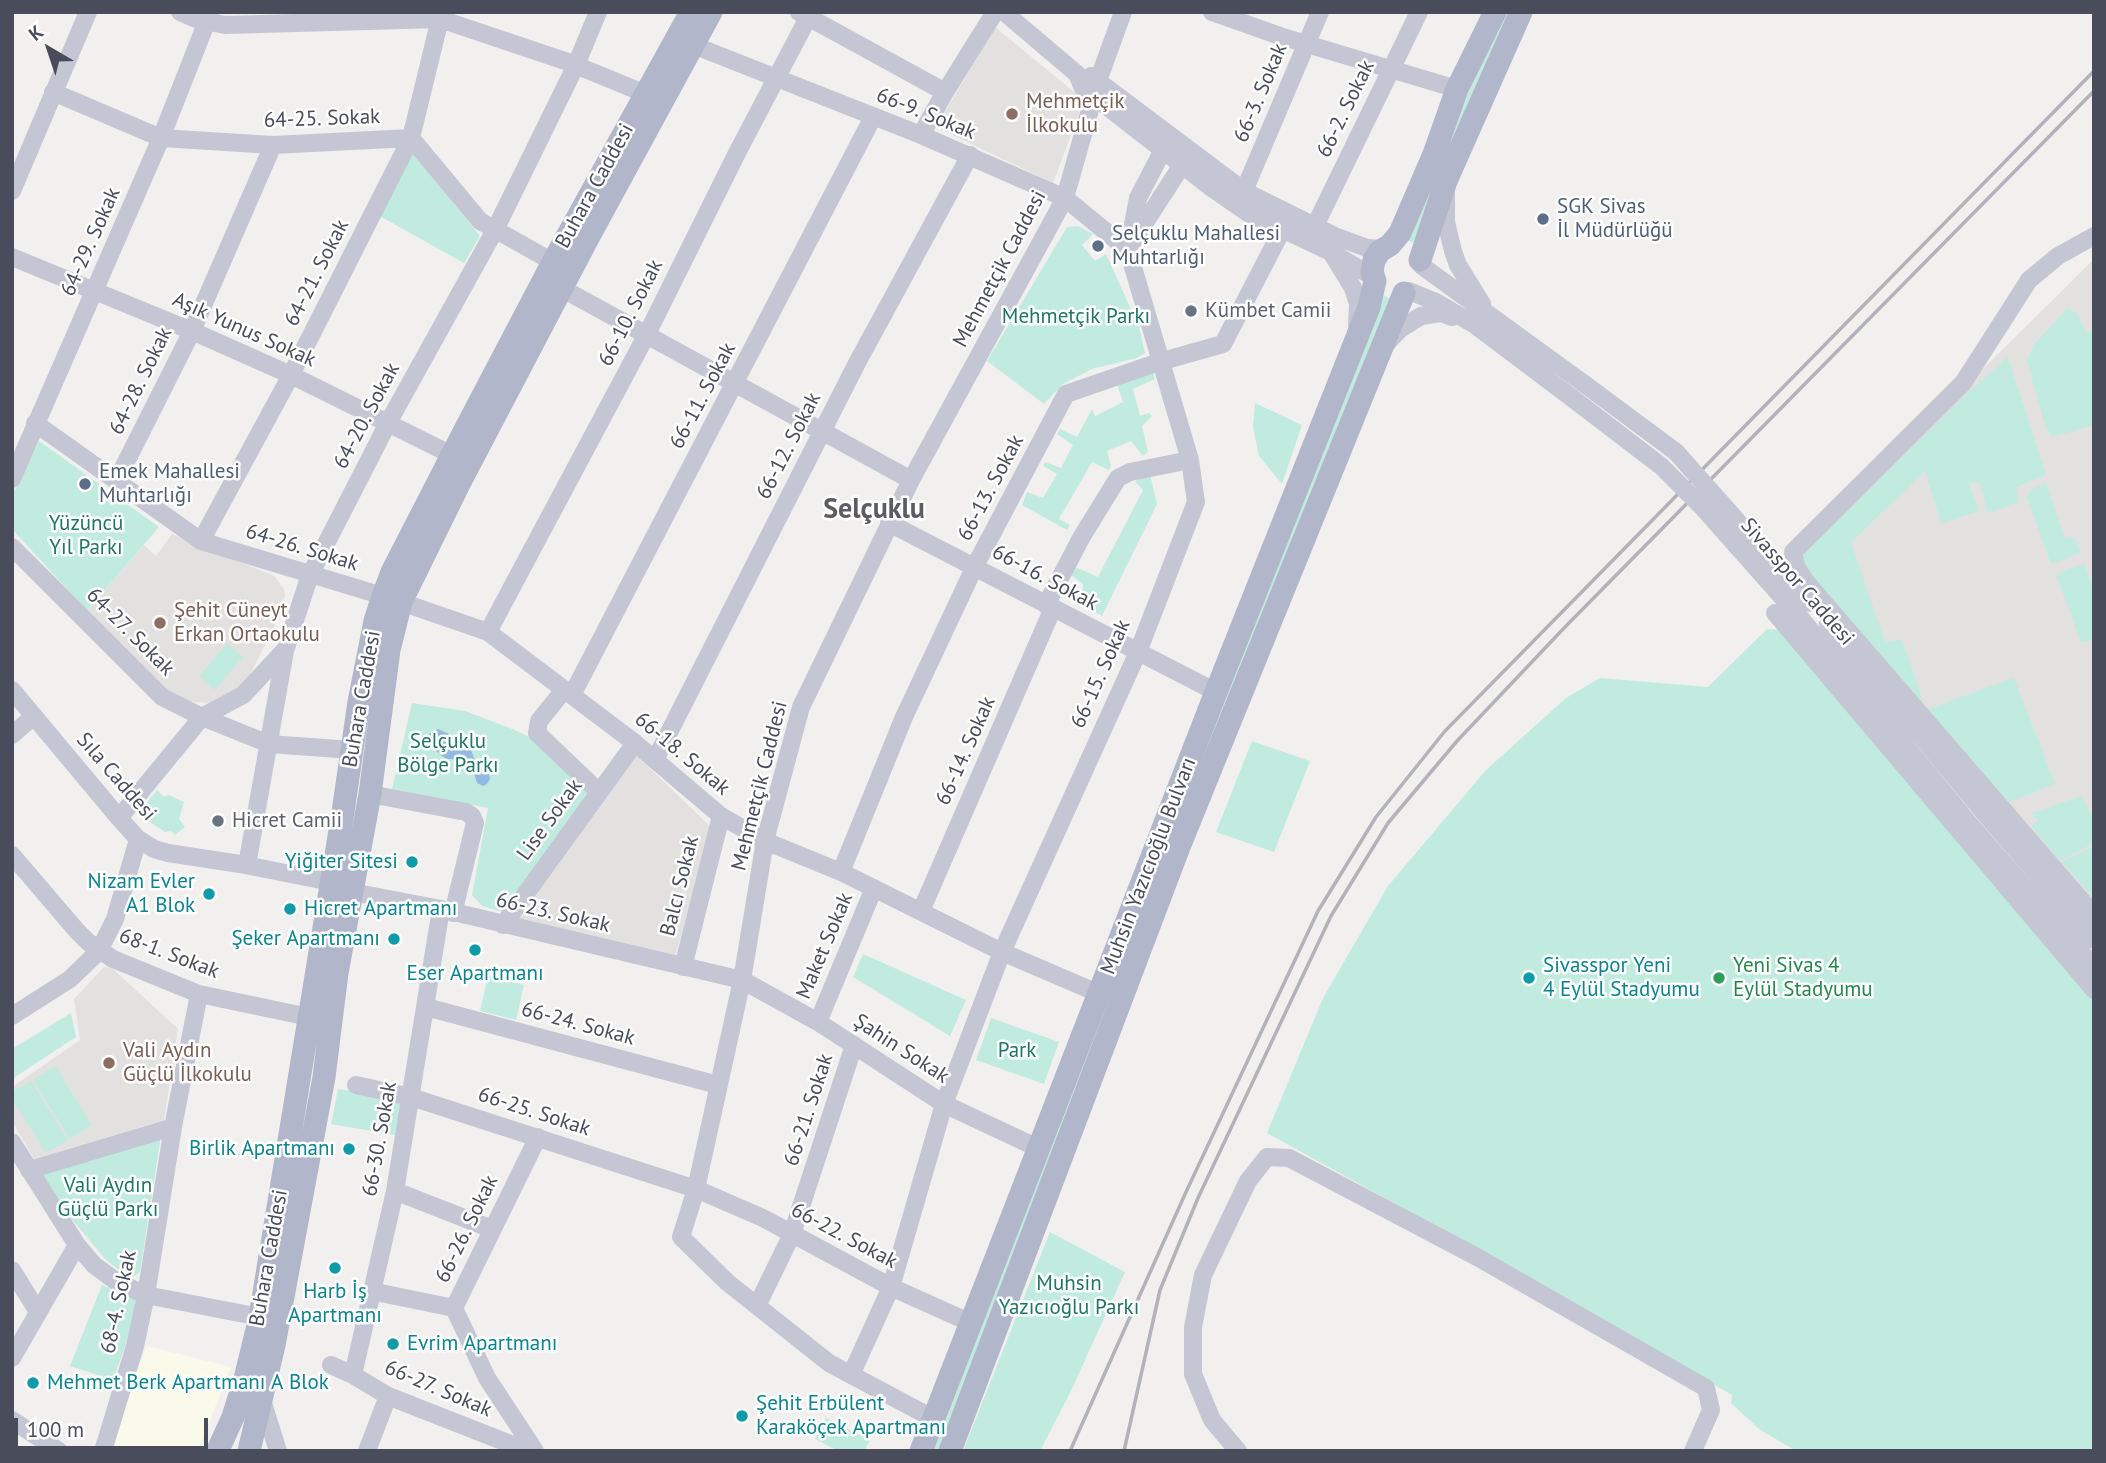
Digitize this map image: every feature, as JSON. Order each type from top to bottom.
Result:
[{"type":"main road","name":"Buhara Caddesi","points":[[249,1451],[274,1345],[324,1074],[337,973],[370,794],[388,650],[392,572],[554,262],[691,12]]},
{"type":"main road","name":"Buhara Caddesi","points":[[218,1450],[233,1417],[245,1380],[260,1317],[367,657],[392,599],[436,526],[711,12]]},
{"type":"main road","name":"Muhsin Yazıcıoğlu Bulvarı","points":[[921,1451],[1369,307],[1374,260],[1400,233],[1457,89],[1494,12]]},
{"type":"main road","name":"Muhsin Yazıcıoğlu Bulvarı","points":[[950,1451],[1179,847],[1381,349],[1407,292],[1420,281],[1421,263],[1446,181],[1521,12]]},
{"type":"main road","points":[[1386,247],[1408,247],[1421,263]]},
{"type":"main road","points":[[1374,279],[1387,292],[1407,292]]},
{"type":"main road","points":[[218,1450],[232,1446],[243,1451]]},
{"type":"street","points":[[12,191],[88,12]]},
{"type":"street","points":[[180,12],[225,25],[439,16],[576,65],[646,94]]},
{"type":"street","name":"64-20. Sokak","points":[[247,865],[285,651],[310,575],[387,423],[495,230],[576,65],[598,12]]},
{"type":"street","points":[[921,135],[995,12]]},
{"type":"street","points":[[1004,12],[1077,74],[1083,88],[1096,89],[1244,191],[1367,248],[1386,247]]},
{"type":"street","name":"Mehmetçik Caddesi","points":[[934,1419],[829,1363],[727,1282],[681,1237],[696,1189],[742,980],[765,841],[802,707],[911,480],[1065,198],[1096,89],[1123,12]]},
{"type":"street","name":"66-3. Sokak","points":[[1244,191],[1320,12]]},
{"type":"street","name":"66-2. Sokak","points":[[1315,226],[1419,12]]},
{"type":"street","points":[[806,14],[945,92]]},
{"type":"street","name":"66-10. Sokak","points":[[488,632],[648,334],[806,14]]},
{"type":"street","points":[[1221,14],[1307,44],[1457,89]]},
{"type":"street","name":"64-21. Sokak","points":[[201,541],[291,375],[411,138],[439,16]]},
{"type":"street","name":"64-29. Sokak","points":[[12,479],[161,138],[207,21]]},
{"type":"street","name":"66-9. Sokak","points":[[693,45],[970,155],[1065,198],[1128,250]]},
{"type":"street","points":[[1096,89],[1163,150],[1248,213],[1331,252],[1374,279]]},
{"type":"street","name":"64-25. Sokak","points":[[53,92],[161,138],[273,145],[411,138],[480,221],[554,262]]},
{"type":"street","name":"66-11. Sokak","points":[[599,792],[538,736],[537,725],[568,693],[736,383],[873,117]]},
{"type":"street","name":"64-28. Sokak","points":[[117,482],[192,331],[273,145]]},
{"type":"street","points":[[1128,250],[1138,198],[1163,150]]},
{"type":"street","name":"66-12. Sokak","points":[[655,760],[822,431],[970,155]]},
{"type":"street","points":[[1128,250],[1182,165]]},
{"type":"street","points":[[1381,349],[1411,321],[1430,313],[1480,318],[1451,246],[1446,222],[1446,181]]},
{"type":"street","name":"66-13. Sokak","points":[[841,872],[904,717],[975,566],[1066,394],[1159,362],[1223,344],[1282,229]]},
{"type":"street","points":[[2094,236],[2058,256],[2029,280],[1963,383],[1794,552],[1796,566],[1806,582],[2094,915]]},
{"type":"street","name":"66-15. Sokak","points":[[851,1375],[891,1287],[944,1104],[1002,951],[1138,652],[1196,502],[1190,460],[1128,250]]},
{"type":"street","points":[[1331,252],[1353,288],[1358,304],[1354,343]]},
{"type":"street","name":"Aşık Yunus Sokak","points":[[12,257],[291,375],[453,455]]},
{"type":"street","name":"Sivasspor Caddesi","points":[[1421,263],[1572,398],[1661,466],[1804,609],[2094,940]]},
{"type":"street","points":[[563,289],[911,480]]},
{"type":"street","name":"Sivasspor Caddesi","points":[[1407,292],[1480,318],[1583,383],[1676,453],[1804,609],[1972,827],[2094,967]]},
{"type":"street","name":"64-26. Sokak","points":[[36,423],[201,541],[392,599]]},
{"type":"street","name":"66-14. Sokak","points":[[921,911],[1049,606],[1081,538],[1118,478],[1130,472],[1190,460]]},
{"type":"street","name":"66-16. Sokak","points":[[889,523],[1216,692]]},
{"type":"street","name":"64-27. Sokak","points":[[12,547],[162,697],[202,717],[269,744],[352,750]]},
{"type":"street","name":"66-18. Sokak","points":[[392,599],[488,632],[635,743],[721,816],[765,841],[841,872],[1002,951],[1100,994]]},
{"type":"street","points":[[1775,612],[2094,990]]},
{"type":"street","points":[[119,818],[202,717],[243,695],[285,651]]},
{"type":"street","name":"Sıla Caddesi","points":[[12,690],[119,818],[138,839],[154,849],[331,882]]},
{"type":"street","points":[[12,735],[34,716]]},
{"type":"street","name":"Lise Sokak","points":[[503,925],[635,743]]},
{"type":"street","name":"66-30. Sokak","points":[[354,1375],[395,1192],[426,1007],[447,911],[475,823],[472,816],[466,813],[370,794]]},
{"type":"street","name":"Balcı Sokak","points":[[683,967],[721,816]]},
{"type":"street","points":[[12,1016],[70,979],[99,951],[114,919],[138,839]]},
{"type":"street","name":"68-1. Sokak","points":[[12,855],[77,931],[99,951],[128,966],[199,994],[309,1017]]},
{"type":"street","name":"Maket Sokak","points":[[818,1022],[874,888]]},
{"type":"street","name":"66-23. Sokak","points":[[352,892],[447,911],[742,980]]},
{"type":"street","name":"Şahin Sokak","points":[[742,980],[818,1022],[944,1104],[1040,1149]]},
{"type":"street","name":"68-4. Sokak","points":[[103,1451],[135,1346],[146,1295],[173,1127],[199,994]]},
{"type":"street","name":"66-24. Sokak","points":[[426,1007],[718,1085]]},
{"type":"street","name":"66-21. Sokak","points":[[757,1306],[792,1234],[854,1045]]},
{"type":"street","name":"66-25. Sokak","points":[[356,1085],[411,1097],[696,1189]]},
{"type":"street","points":[[29,1171],[173,1127]]},
{"type":"street","name":"66-26. Sokak","points":[[535,1451],[486,1378],[454,1308],[538,1137]]},
{"type":"street","points":[[12,1142],[77,1245],[94,1265],[117,1282],[146,1295],[260,1317]]},
{"type":"street","points":[[1238,1451],[1212,1420],[1194,1374],[1193,1327],[1203,1275],[1248,1181],[1268,1157],[1289,1158],[1465,1251],[1706,1388],[1711,1409],[1693,1451]]},
{"type":"street","name":"66-22. Sokak","points":[[696,1189],[763,1218],[891,1287],[971,1323]]},
{"type":"street","points":[[395,1192],[492,1229]]},
{"type":"street","points":[[12,1358],[77,1245]]},
{"type":"street","points":[[12,1270],[38,1312]]},
{"type":"street","points":[[371,1291],[454,1308]]},
{"type":"street","name":"66-27. Sokak","points":[[331,1365],[354,1375],[388,1396],[528,1451]]},
{"type":"street","points":[[367,1451],[388,1396]]},
{"type":"street","points":[[261,1397],[278,1451]]},
{"type":"street","points":[[12,1420],[59,1451]]},
{"type":"shaded area","name":"Mehmetçik İlkokulu","points":[[995,27],[1084,100],[1053,183],[936,127]]},
{"type":"shaded area","points":[[2094,259],[2094,903],[1802,571],[1801,549]]},
{"type":"shaded area","name":"Şehit Cüneyt Erkan Ortaokulu","points":[[172,534],[274,576],[284,589],[285,596],[277,621],[248,679],[238,691],[214,703],[185,702],[171,694],[87,611],[144,545],[156,556]]},
{"type":"shaded area","points":[[636,755],[712,828],[675,957],[514,919]]},
{"type":"shaded area","name":"Vali Aydın Güçlü İlkokulu","points":[[104,967],[112,968],[178,1029],[164,1120],[34,1159],[12,1121],[12,1087],[80,1040],[74,999]]},
{"type":"shaded area","points":[[147,1346],[231,1367],[198,1451],[110,1451]]},
{"type":"green space","points":[[1504,12],[1512,12],[1419,245],[1404,239]]},
{"type":"green space","points":[[413,154],[480,236],[464,263],[376,214]]},
{"type":"green space","name":"Mehmetçik Parkı","points":[[1078,226],[1093,234],[1082,245],[1095,261],[1106,254],[1139,327],[1145,353],[1137,358],[1092,369],[1063,384],[1044,404],[987,361],[1067,227]]},
{"type":"green space","points":[[1379,293],[1395,301],[1064,1126],[938,1451],[931,1451]]},
{"type":"green space","points":[[2068,308],[2078,314],[2086,332],[2094,331],[2094,425],[2052,437],[2046,429],[2027,361],[2034,344]]},
{"type":"green space","points":[[2008,357],[2046,475],[2016,487],[2019,502],[1988,513],[1979,481],[1969,484],[1979,511],[1941,523],[1925,471],[1851,542],[1885,642],[1902,639],[1922,698],[1914,699],[1802,571],[1802,555]]},
{"type":"green space","points":[[1153,371],[1155,379],[1133,389],[1140,416],[1149,413],[1152,416],[1142,426],[1148,452],[1143,456],[1131,441],[1107,451],[1111,466],[1109,470],[1092,462],[1059,519],[1070,525],[1067,530],[1022,505],[1027,492],[1043,498],[1057,474],[1043,466],[1045,462],[1061,468],[1073,445],[1057,434],[1060,429],[1077,437],[1092,409],[1095,416],[1123,402],[1117,384]]},
{"type":"green space","points":[[1255,403],[1302,425],[1282,484],[1259,456],[1253,427]]},
{"type":"green space","name":"Yüzüncü Yıl Parkı","points":[[39,441],[159,527],[87,611],[12,529],[12,496]]},
{"type":"green space","points":[[1150,474],[1157,504],[1102,616],[1087,607],[1091,601],[1082,594],[1083,584],[1071,575],[1075,567],[1098,577],[1143,490],[1135,481]]},
{"type":"green space","points":[[2046,483],[2065,539],[2075,537],[2081,553],[2051,564],[2027,497],[2031,489]]},
{"type":"green space","points":[[2084,564],[2094,589],[2094,639],[2081,643],[2056,574]]},
{"type":"green space","points":[[1767,629],[1784,630],[2094,994],[2094,1451],[1796,1451],[1759,1429],[1731,1403],[1732,1395],[1267,1133],[1323,998],[1388,886],[1486,770],[1566,698],[1600,678],[1708,687]]},
{"type":"green space","points":[[227,644],[243,657],[215,690],[199,676]]},
{"type":"green space","points":[[2014,678],[2055,784],[2005,804],[1925,710]]},
{"type":"green space","name":"Selçuklu Bölge Parkı","points":[[412,703],[465,711],[515,730],[537,741],[594,791],[504,912],[482,906],[472,895],[488,808],[392,789]]},
{"type":"green space","points":[[1252,741],[1310,761],[1274,852],[1216,832]]},
{"type":"green space","points":[[157,790],[164,797],[169,795],[184,802],[179,819],[185,827],[175,835],[171,831],[165,832],[138,814]]},
{"type":"green space","points":[[2081,796],[2094,819],[2094,843],[2060,861],[2031,826],[2038,821],[2032,813]]},
{"type":"green space","points":[[2092,847],[2094,851],[2094,899],[2062,862]]},
{"type":"green space","name":"Park","points":[[863,954],[966,1000],[950,1036],[853,977]]},
{"type":"green space","points":[[488,976],[524,985],[516,1020],[480,1011]]},
{"type":"green space","points":[[71,1013],[76,1037],[12,1079],[12,1049]]},
{"type":"green space","name":"Park","points":[[991,1018],[1059,1042],[1044,1084],[976,1060]]},
{"type":"green space","points":[[55,1066],[92,1125],[70,1139],[33,1080]]},
{"type":"green space","points":[[31,1081],[68,1140],[46,1153],[12,1099],[12,1092]]},
{"type":"green space","points":[[338,1089],[402,1100],[395,1135],[331,1124]]},
{"type":"green space","name":"Vali Aydın Güçlü Parkı","points":[[161,1136],[140,1272],[130,1279],[105,1259],[37,1177]]},
{"type":"green space","name":"Muhsin Yazıcıoğlu Parkı","points":[[1050,1232],[1125,1272],[1071,1391],[1040,1451],[963,1451]]},
{"type":"green space","points":[[102,1285],[136,1300],[126,1344],[113,1380],[70,1366]]},
{"type":"green space","points":[[826,1418],[870,1440],[864,1451],[838,1451],[815,1439]]},
{"type":"water","points":[[438,729],[449,734],[448,749],[470,748],[477,765],[489,774],[487,784],[483,786],[477,783],[474,773],[465,765],[463,756],[446,759],[428,744],[429,734]]},
{"type":"railway","points":[[1070,1451],[1186,1192],[1318,911],[1376,817],[1445,731],[2094,71]]},
{"type":"railway","points":[[1124,1451],[1160,1290],[1198,1198],[1331,916],[1388,823],[1457,741],[1565,627],[2094,91]]},
{"type":"place","name":"Mehmetçik İlkokulu","points":[[1012,114]]},
{"type":"place","name":"SGK Sivas İl Müdürlüğü","points":[[1543,219]]},
{"type":"place","name":"Selçuklu Mahallesi Muhtarlığı","points":[[1098,246]]},
{"type":"place","name":"Kümbet Camii","points":[[1191,311]]},
{"type":"place","name":"Emek Mahallesi Muhtarlığı","points":[[85,484]]},
{"type":"place","name":"Şehit Cüneyt Erkan Ortaokulu","points":[[160,623]]},
{"type":"place","name":"Hicret Camii","points":[[218,821]]},
{"type":"place","name":"Yiğiter Sitesi","points":[[412,862]]},
{"type":"place","name":"Nizam Evler A1 Blok","points":[[209,894]]},
{"type":"place","name":"Hicret Apartmanı","points":[[290,909]]},
{"type":"place","name":"Şeker Apartmanı","points":[[394,939]]},
{"type":"place","name":"Eser Apartmanı","points":[[475,950]]},
{"type":"place","name":"Sivasspor Yeni 4 Eylül Stadyumu","points":[[1529,978]]},
{"type":"place","name":"Yeni Sivas 4 Eylül Stadyumu","points":[[1719,978]]},
{"type":"place","name":"Vali Aydın Güçlü İlkokulu","points":[[109,1063]]},
{"type":"place","name":"Birlik Apartmanı","points":[[349,1149]]},
{"type":"place","name":"Harb İş Apartmanı","points":[[335,1268]]},
{"type":"place","name":"Evrim Apartmanı","points":[[393,1344]]},
{"type":"place","name":"Mehmet Berk Apartmanı A Blok","points":[[33,1383]]},
{"type":"place","name":"Şehit Erbülent Karaköçek Apartmanı","points":[[742,1416]]},
{"type":"district","name":"Selçuklu","points":[[874,510]]}]
